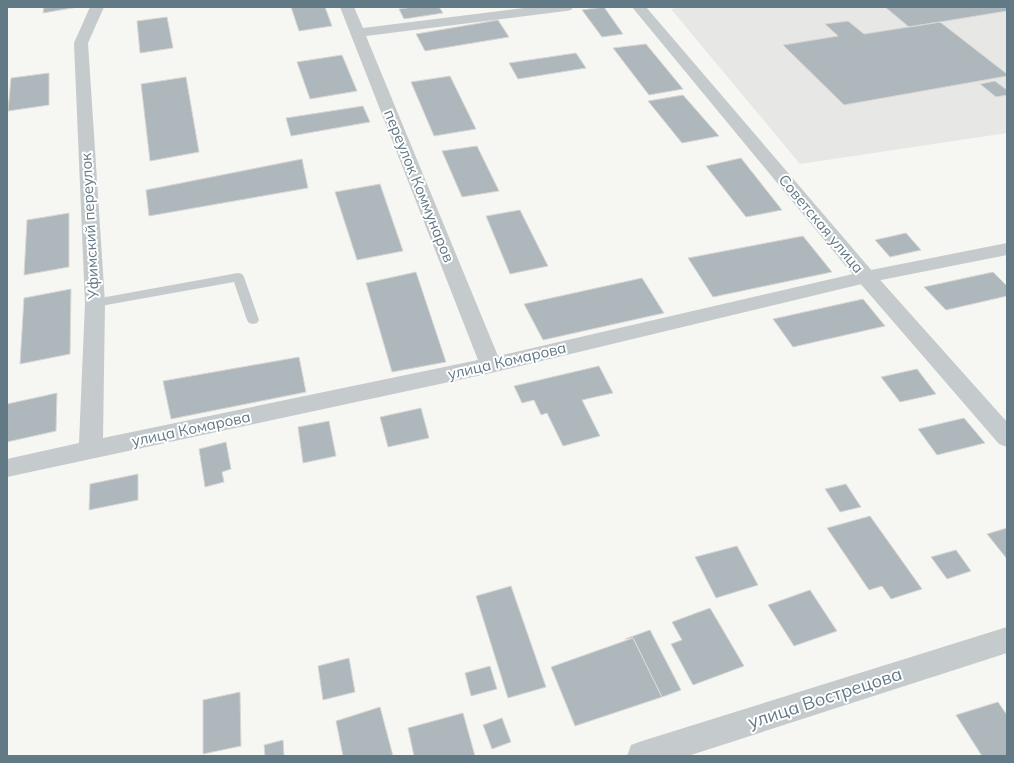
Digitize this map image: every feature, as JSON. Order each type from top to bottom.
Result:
[{"type":"street","name":"Уфимский переулок","points":[[92,449],[95,304],[81,43],[97,7]]},
{"type":"street","name":"переулок Коммунаров","points":[[347,7],[491,365]]},
{"type":"street","points":[[357,33],[566,7]]},
{"type":"street","name":"Советская улица","points":[[639,7],[866,277],[1007,438]]},
{"type":"street","name":"улица Комарова","points":[[7,468],[491,365],[866,277],[1007,249]]},
{"type":"street","name":"улица Вострецова","points":[[642,756],[1007,640]]},
{"type":"lane","points":[[95,304],[238,277],[253,320]]},
{"type":"shaded area","points":[[683,7],[1007,7],[1007,133],[800,164],[671,9]]},
{"type":"building","points":[[44,7],[78,7],[43,13]]},
{"type":"building","points":[[291,7],[325,7],[332,26],[299,31]]},
{"type":"building","points":[[414,7],[439,7],[443,13],[404,19],[399,9]]},
{"type":"building","points":[[604,7],[623,34],[602,37],[582,10]]},
{"type":"building","points":[[885,7],[1007,7],[1007,11],[909,27]]},
{"type":"building","points":[[167,17],[173,48],[140,53],[137,21]]},
{"type":"building","points":[[498,20],[509,37],[425,51],[416,34]]},
{"type":"building","points":[[848,21],[864,34],[940,22],[1007,74],[1007,76],[844,105],[783,45],[838,36],[825,24]]},
{"type":"building","points":[[646,44],[683,89],[649,95],[613,48]]},
{"type":"building","points":[[576,53],[586,68],[518,79],[509,63]]},
{"type":"building","points":[[342,55],[357,91],[310,99],[297,62]]},
{"type":"building","points":[[49,73],[49,105],[8,111],[11,78]]},
{"type":"building","points":[[450,76],[476,129],[434,136],[411,82]]},
{"type":"building","points":[[186,77],[199,152],[150,161],[141,84]]},
{"type":"building","points":[[995,81],[1007,90],[1007,95],[996,97],[980,84]]},
{"type":"building","points":[[683,95],[719,136],[682,143],[648,101]]},
{"type":"building","points":[[363,106],[370,122],[291,136],[286,118]]},
{"type":"building","points":[[477,146],[499,191],[462,197],[442,151]]},
{"type":"building","points":[[741,158],[782,210],[746,217],[706,166]]},
{"type":"building","points":[[302,159],[308,188],[149,216],[146,190]]},
{"type":"building","points":[[380,184],[403,251],[357,260],[335,192]]},
{"type":"building","points":[[520,210],[548,266],[510,274],[486,216]]},
{"type":"building","points":[[69,213],[69,267],[24,275],[27,220]]},
{"type":"building","points":[[906,233],[921,250],[890,257],[875,240]]},
{"type":"building","points":[[803,236],[832,272],[713,297],[688,258]]},
{"type":"building","points":[[416,272],[446,362],[392,372],[366,283]]},
{"type":"building","points":[[993,272],[1007,286],[1007,296],[946,310],[924,287]]},
{"type":"building","points":[[642,278],[664,313],[543,340],[524,304]]},
{"type":"building","points":[[71,289],[70,354],[20,364],[24,298]]},
{"type":"building","points":[[863,299],[885,326],[793,347],[773,319]]},
{"type":"building","points":[[299,357],[306,392],[171,419],[163,381]]},
{"type":"building","points":[[599,366],[613,393],[582,400],[600,436],[563,446],[547,413],[541,415],[534,400],[522,403],[514,386]]},
{"type":"building","points":[[917,369],[936,394],[900,402],[881,377]]},
{"type":"building","points":[[57,393],[56,431],[7,442],[7,404]]},
{"type":"building","points":[[421,408],[429,438],[388,447],[380,417]]},
{"type":"building","points":[[964,418],[985,443],[937,455],[918,429]]},
{"type":"building","points":[[329,421],[336,456],[303,463],[298,427]]},
{"type":"building","points":[[226,442],[231,469],[222,472],[224,482],[205,487],[199,449]]},
{"type":"building","points":[[138,474],[138,500],[89,510],[90,484]]},
{"type":"building","points":[[846,484],[861,507],[840,512],[825,489]]},
{"type":"building","points":[[870,516],[922,589],[891,599],[882,586],[869,590],[827,528]]},
{"type":"building","points":[[1007,528],[1007,559],[987,534]]},
{"type":"building","points":[[737,546],[758,585],[716,598],[695,557]]},
{"type":"building","points":[[956,550],[971,571],[947,579],[931,557]]},
{"type":"building","points":[[511,586],[546,687],[508,698],[476,596]]},
{"type":"building","points":[[810,590],[837,631],[794,646],[768,605]]},
{"type":"building","points":[[710,608],[744,666],[693,685],[671,644],[682,640],[672,622]]},
{"type":"building","points":[[650,630],[681,690],[662,697],[633,638],[625,639]]},
{"type":"building","points":[[633,638],[662,697],[575,726],[551,667]]},
{"type":"building","points":[[349,658],[355,692],[323,700],[318,666]]},
{"type":"building","points":[[490,666],[497,689],[471,696],[465,673]]},
{"type":"building","points":[[240,692],[241,746],[203,754],[203,700]]},
{"type":"building","points":[[998,702],[1007,715],[1007,756],[982,756],[956,715]]},
{"type":"building","points":[[380,707],[393,756],[343,756],[336,721]]},
{"type":"building","points":[[463,713],[475,756],[414,756],[408,728]]},
{"type":"building","points":[[502,718],[511,742],[492,749],[483,725]]},
{"type":"building","points":[[283,740],[284,756],[265,756],[264,745]]}]
